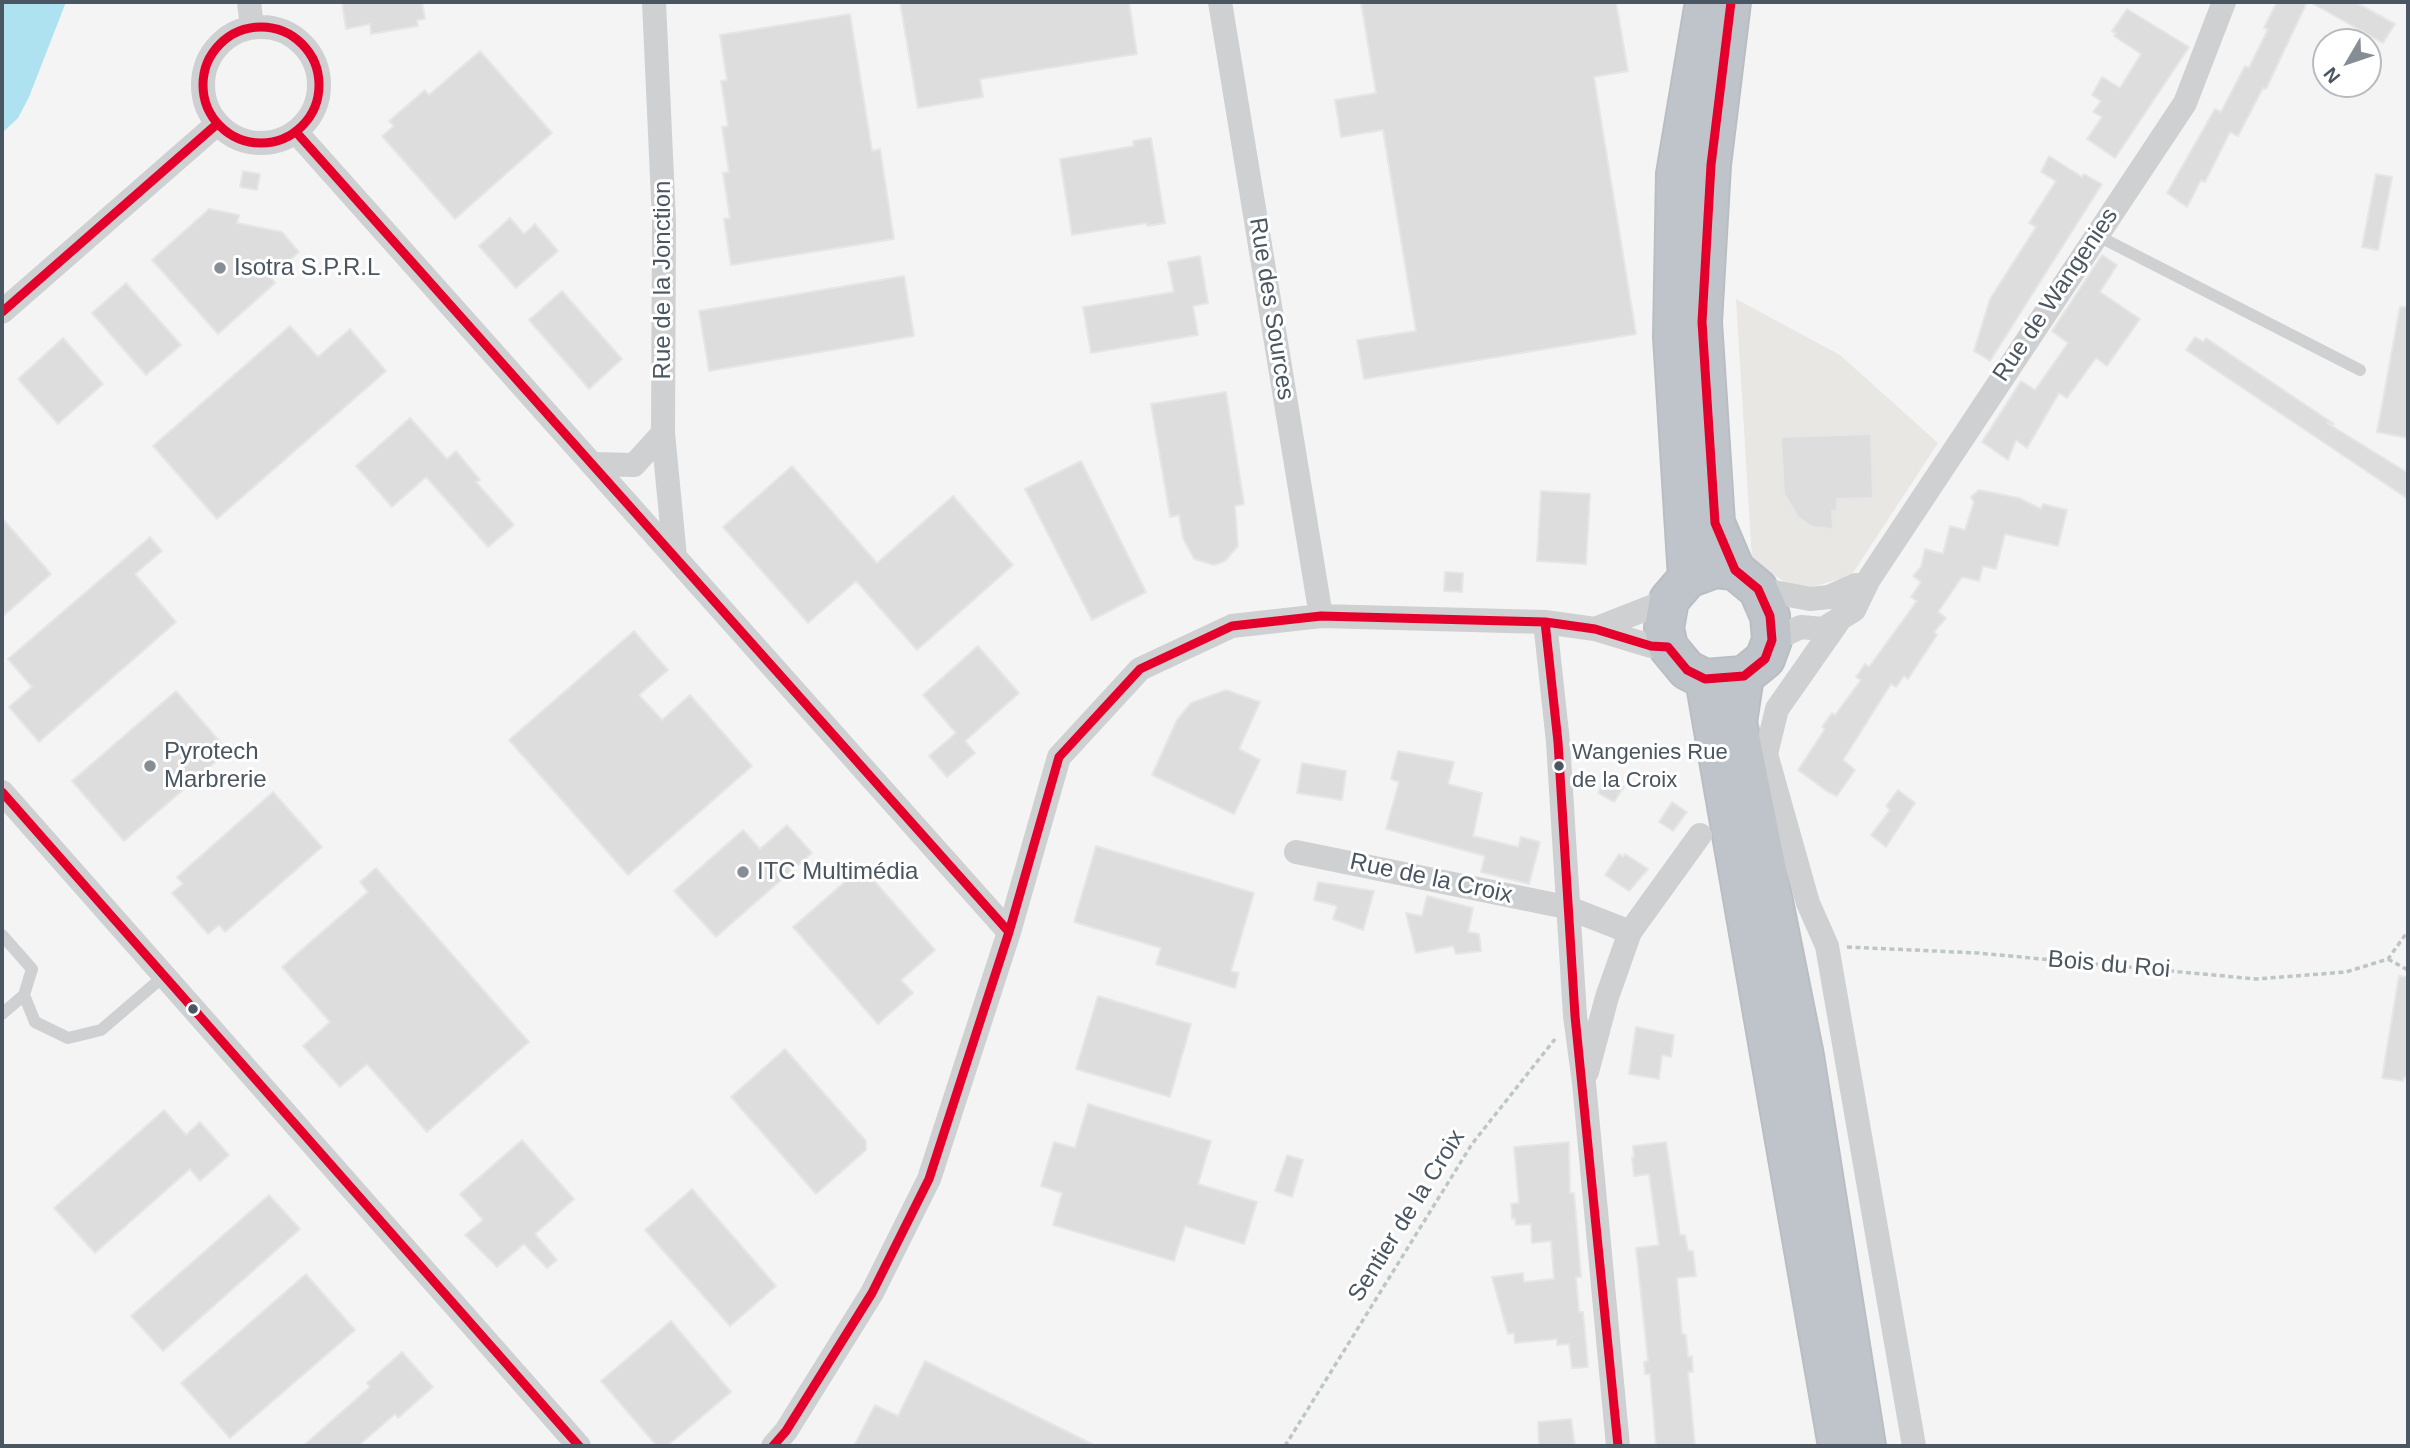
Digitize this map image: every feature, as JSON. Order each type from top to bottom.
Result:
[{"type":"highway","points":[[1705,2],[1676,174],[1673,337],[1678,589],[1664,628],[1668,647],[1687,670],[1705,679],[1744,676],[1765,659],[1772,640],[1770,616],[1715,523],[1702,322],[1711,165],[1731,2]]},
{"type":"highway","points":[[1678,589],[1715,568],[1747,579]]},
{"type":"highway","points":[[1744,676],[1737,722],[1804,1056],[1866,1446]]},
{"type":"highway","points":[[1705,679],[1838,1446]]},
{"type":"street","points":[[249,2],[252,27]]},
{"type":"street","name":"Rue de la Jonction","points":[[654,2],[664,220],[663,433],[675,557]]},
{"type":"street","name":"Rue des Sources","points":[[1220,2],[1321,616]]},
{"type":"street","name":"Rue de Wangenies","points":[[1840,619],[1854,610],[1869,579],[2185,103],[2224,2]]},
{"type":"street","points":[[252,27],[271,28],[289,34],[304,47],[315,63],[319,82],[317,101],[309,118],[296,132],[264,144],[246,142],[230,135],[217,124],[207,109],[203,92],[203,74],[209,57],[220,43],[235,33],[252,27]]},
{"type":"street","points":[[2,312],[217,124]]},
{"type":"street","points":[[296,132],[1009,932]]},
{"type":"street","points":[[594,464],[634,465],[663,433]]},
{"type":"street","points":[[1747,579],[1810,599],[1829,597],[1869,579]]},
{"type":"street","points":[[1595,629],[1678,589]]},
{"type":"street","name":"Rue de Wangenies","points":[[1827,946],[1808,903],[1766,754],[1777,709],[1840,619],[1846,606],[1844,591]]},
{"type":"street","points":[[773,1446],[786,1431],[872,1293],[929,1179],[1009,932],[1059,757],[1140,669],[1232,626],[1321,616],[1545,622],[1595,629],[1651,646],[1668,647]]},
{"type":"street","points":[[1772,640],[1801,627],[1824,629],[1840,619]]},
{"type":"street","points":[[1545,622],[1558,742],[1566,907],[1575,1016],[1584,1083],[1618,1446]]},
{"type":"street","points":[[2,792],[579,1446]]},
{"type":"street","points":[[1584,1083],[1607,997],[1630,932],[1700,835]]},
{"type":"street","name":"Rue de la Croix","points":[[1296,852],[1566,907],[1630,932]]},
{"type":"street","points":[[1827,946],[1914,1446]]},
{"type":"lane","points":[[2096,235],[2360,370]]},
{"type":"lane","points":[[2,935],[32,969],[24,995],[2,1014]]},
{"type":"lane","points":[[24,995],[35,1022],[68,1038],[101,1030],[164,976]]},
{"type":"path","points":[[2408,931],[2388,959],[2408,971]]},
{"type":"path","name":"Bois du Roi","points":[[1827,946],[1978,953],[2256,979],[2346,972],[2388,959]]},
{"type":"path","name":"Sentier de la Croix","points":[[1285,1446],[1472,1144],[1575,1016]]},
{"type":"shaded area","points":[[1736,299],[1840,355],[1938,443],[1851,576],[1797,591],[1752,559]]},
{"type":"water","points":[[2,2],[66,2],[29,97],[18,118],[2,133]]},
{"type":"building","points":[[342,2],[422,2],[425,19],[417,20],[418,26],[371,34],[370,24],[346,29]]},
{"type":"building","points":[[900,2],[1129,2],[1137,54],[980,79],[983,97],[918,108]]},
{"type":"building","points":[[1361,2],[1616,2],[1628,71],[1594,77],[1636,334],[1364,379],[1357,340],[1416,331],[1383,130],[1341,137],[1335,100],[1376,93]]},
{"type":"building","points":[[2277,2],[2307,2],[2266,89],[2263,88],[2238,136],[2230,132],[2205,182],[2201,180],[2187,207],[2167,193],[2215,109],[2221,112],[2245,66],[2249,68],[2268,29],[2264,28]]},
{"type":"building","points":[[2310,2],[2355,2],[2395,24],[2383,43],[2382,28],[2356,28]]},
{"type":"building","points":[[2127,9],[2189,47],[2115,158],[2087,139],[2102,117],[2093,112],[2101,101],[2092,95],[2102,77],[2120,88],[2141,54],[2114,36],[2116,33],[2112,31]]},
{"type":"building","points":[[850,14],[872,151],[880,149],[894,239],[731,265],[724,219],[730,218],[723,173],[729,172],[722,127],[728,126],[721,81],[727,80],[720,35]]},
{"type":"building","points":[[480,51],[552,133],[455,219],[382,136],[394,126],[389,121],[425,90],[429,95]]},
{"type":"building","points":[[1151,138],[1165,223],[1147,226],[1147,223],[1072,235],[1060,159],[1134,146],[1133,141]]},
{"type":"building","points":[[2049,156],[2082,177],[2084,174],[2102,184],[1990,361],[1974,351],[1990,299],[2036,227],[2029,223],[2056,181],[2041,172]]},
{"type":"building","points":[[243,171],[260,174],[257,190],[240,187]]},
{"type":"building","points":[[2376,174],[2392,177],[2378,250],[2362,247]]},
{"type":"building","name":"Isotra S.P.R.L","points":[[209,209],[239,215],[237,223],[282,232],[299,252],[270,277],[275,283],[218,334],[152,260]]},
{"type":"building","points":[[510,218],[524,234],[535,224],[558,251],[516,288],[479,246]]},
{"type":"building","points":[[2102,255],[2117,265],[2100,292],[2140,319],[2107,366],[2096,358],[2067,398],[2059,393],[2027,448],[2016,440],[2008,460],[1982,442],[2021,381],[2035,390],[2068,343],[2052,331]]},
{"type":"building","points":[[1200,256],[1208,303],[1193,306],[1198,335],[1091,353],[1083,307],[1174,292],[1168,262]]},
{"type":"building","points":[[904,276],[914,336],[709,371],[699,311]]},
{"type":"building","points":[[126,283],[181,345],[146,375],[92,313]]},
{"type":"building","points":[[562,291],[622,359],[589,389],[529,320]]},
{"type":"building","points":[[2400,307],[2408,307],[2408,438],[2377,432]]},
{"type":"building","points":[[290,326],[318,357],[350,329],[386,371],[217,519],[153,446]]},
{"type":"building","points":[[2195,337],[2203,342],[2206,338],[2334,424],[2327,423],[2408,473],[2408,499],[2186,350]]},
{"type":"building","points":[[63,338],[103,384],[58,424],[18,379]]},
{"type":"building","points":[[1226,392],[1244,504],[1235,506],[1238,546],[1225,561],[1214,565],[1194,559],[1183,538],[1179,515],[1170,517],[1151,404]]},
{"type":"building","points":[[410,418],[447,459],[456,451],[480,480],[476,482],[514,525],[488,547],[426,477],[392,507],[356,466]]},
{"type":"building","points":[[1871,434],[1873,498],[1837,499],[1837,511],[1832,511],[1833,529],[1813,527],[1798,517],[1784,494],[1781,437]]},
{"type":"building","points":[[1081,461],[1146,592],[1092,620],[1025,489]]},
{"type":"building","points":[[792,466],[877,563],[953,496],[1013,565],[917,650],[856,581],[808,623],[723,527]]},
{"type":"building","points":[[1979,490],[2019,498],[2041,509],[2043,504],[2067,510],[2058,546],[2005,534],[1996,569],[1983,566],[1979,581],[1962,577],[1938,612],[1946,618],[1934,632],[1937,635],[1908,679],[1904,676],[1896,687],[1891,684],[1843,760],[1855,770],[1837,796],[1828,792],[1798,770],[1825,729],[1822,727],[1832,713],[1835,715],[1861,680],[1856,677],[1865,664],[1869,667],[1917,601],[1911,597],[1921,582],[1913,576],[1921,567],[1925,549],[1943,554],[1950,526],[1965,530],[1974,502],[1971,497]]},
{"type":"building","points":[[1541,491],[1590,494],[1586,564],[1537,561]]},
{"type":"building","points":[[2,518],[51,574],[2,617]]},
{"type":"building","points":[[150,537],[162,551],[135,574],[176,622],[39,742],[9,707],[32,687],[8,659]]},
{"type":"building","points":[[1445,572],[1463,573],[1462,592],[1444,591]]},
{"type":"building","points":[[634,631],[668,670],[639,695],[662,720],[690,695],[752,766],[628,875],[509,740]]},
{"type":"building","points":[[978,646],[1019,693],[965,741],[975,753],[947,777],[929,756],[956,733],[923,695]]},
{"type":"building","points":[[1226,690],[1260,702],[1239,749],[1260,760],[1234,814],[1152,775],[1177,720],[1191,703]]},
{"type":"building","name":"Pyrotech Marbrerie","points":[[176,691],[228,751],[124,841],[72,781]]},
{"type":"building","points":[[1398,751],[1454,762],[1448,784],[1482,793],[1473,836],[1518,847],[1521,837],[1540,842],[1529,884],[1481,872],[1485,856],[1386,829],[1399,782],[1391,779]]},
{"type":"building","points":[[1302,763],[1346,771],[1342,800],[1297,793]]},
{"type":"building","points":[[1607,774],[1624,787],[1614,802],[1598,793]]},
{"type":"building","points":[[1898,790],[1915,803],[1886,847],[1871,835],[1890,810],[1886,806]]},
{"type":"building","points":[[273,792],[322,847],[225,932],[219,925],[208,934],[172,893],[183,884],[177,877]]},
{"type":"building","points":[[1672,802],[1687,812],[1673,831],[1659,822]]},
{"type":"building","name":"ITC Multimédia","points":[[787,825],[812,853],[716,937],[674,891],[743,830],[760,849]]},
{"type":"building","points":[[1096,846],[1254,893],[1231,971],[1239,973],[1235,988],[1156,964],[1161,948],[1074,922]]},
{"type":"building","points":[[1619,854],[1623,857],[1625,854],[1648,869],[1629,891],[1605,875]]},
{"type":"building","points":[[862,867],[935,950],[901,980],[913,993],[878,1024],[793,927]]},
{"type":"building","points":[[376,868],[529,1042],[427,1132],[367,1064],[340,1087],[303,1046],[330,1022],[282,967],[368,892],[360,882]]},
{"type":"building","points":[[1318,882],[1374,891],[1363,930],[1333,919],[1337,906],[1314,900]]},
{"type":"building","points":[[1427,896],[1473,908],[1468,932],[1479,934],[1481,951],[1456,954],[1453,946],[1416,953],[1406,913],[1422,916]]},
{"type":"building","points":[[2399,976],[2408,977],[2408,1078],[2404,1077],[2403,1081],[2382,1078]]},
{"type":"building","points":[[1098,996],[1191,1024],[1170,1097],[1076,1069]]},
{"type":"building","points":[[1636,1027],[1674,1035],[1671,1057],[1662,1055],[1659,1079],[1629,1074]]},
{"type":"building","points":[[785,1049],[866,1141],[866,1150],[816,1194],[731,1097]]},
{"type":"building","points":[[1088,1104],[1211,1141],[1198,1184],[1257,1202],[1244,1244],[1185,1226],[1174,1261],[1053,1225],[1062,1193],[1041,1186],[1054,1142],[1075,1148]]},
{"type":"building","points":[[164,1110],[186,1135],[200,1122],[229,1155],[200,1181],[190,1169],[95,1253],[54,1208]]},
{"type":"building","points":[[522,1140],[574,1199],[535,1234],[557,1260],[547,1268],[524,1244],[497,1267],[465,1235],[483,1220],[460,1194]]},
{"type":"building","points":[[1569,1142],[1570,1193],[1574,1193],[1581,1277],[1576,1277],[1579,1312],[1583,1312],[1588,1367],[1572,1368],[1569,1344],[1557,1345],[1557,1339],[1515,1343],[1514,1333],[1508,1334],[1492,1277],[1523,1273],[1524,1282],[1554,1279],[1551,1241],[1532,1243],[1531,1224],[1516,1225],[1515,1218],[1512,1219],[1511,1204],[1519,1203],[1514,1147]]},
{"type":"building","points":[[1666,1142],[1680,1235],[1685,1235],[1688,1251],[1693,1251],[1696,1276],[1677,1278],[1682,1334],[1686,1335],[1688,1357],[1692,1356],[1693,1372],[1688,1372],[1695,1446],[1656,1446],[1650,1374],[1645,1374],[1644,1362],[1648,1361],[1636,1248],[1659,1245],[1649,1174],[1634,1176],[1632,1157],[1633,1146]]},
{"type":"building","points":[[1287,1155],[1303,1160],[1292,1197],[1275,1191]]},
{"type":"building","points":[[692,1189],[776,1286],[730,1326],[645,1230]]},
{"type":"building","points":[[269,1195],[300,1229],[163,1351],[131,1316]]},
{"type":"building","points":[[306,1274],[355,1330],[230,1438],[181,1383]]},
{"type":"building","points":[[671,1321],[731,1392],[667,1446],[657,1446],[601,1381]]},
{"type":"building","points":[[402,1352],[433,1387],[398,1418],[395,1414],[358,1446],[303,1446],[370,1387],[367,1383]]},
{"type":"building","points":[[925,1361],[1096,1446],[854,1446],[875,1405],[898,1416]]},
{"type":"building","points":[[1571,1419],[1575,1446],[1539,1446],[1538,1422]]},
{"type":"transit line","points":[[773,1446],[786,1431],[872,1293],[929,1179],[1009,932],[1059,757],[1140,669],[1232,626],[1321,616],[1545,622],[1595,629],[1651,646],[1668,647],[1687,670],[1705,679],[1744,676],[1765,659],[1772,640],[1770,616],[1758,589],[1735,570],[1715,523],[1702,322],[1711,165],[1731,2]]},
{"type":"transit line","points":[[261,27],[283,31],[302,44],[315,63],[319,85],[315,107],[302,126],[283,139],[261,143],[239,139],[220,126],[207,107],[203,85],[207,63],[220,44],[239,31],[261,27]]},
{"type":"transit line","points":[[2,312],[217,124]]},
{"type":"transit line","points":[[296,132],[1009,932]]},
{"type":"transit line","points":[[1545,622],[1558,742],[1575,1016],[1618,1446]]},
{"type":"transit line","points":[[2,792],[579,1446]]},
{"type":"place","name":"Isotra S.P.R.L","points":[[220,268]]},
{"type":"place","name":"Pyrotech Marbrerie","points":[[150,766]]},
{"type":"place","name":"Wangenies Rue de la Croix","points":[[1559,766]]},
{"type":"place","name":"ITC Multimédia","points":[[743,872]]}]
